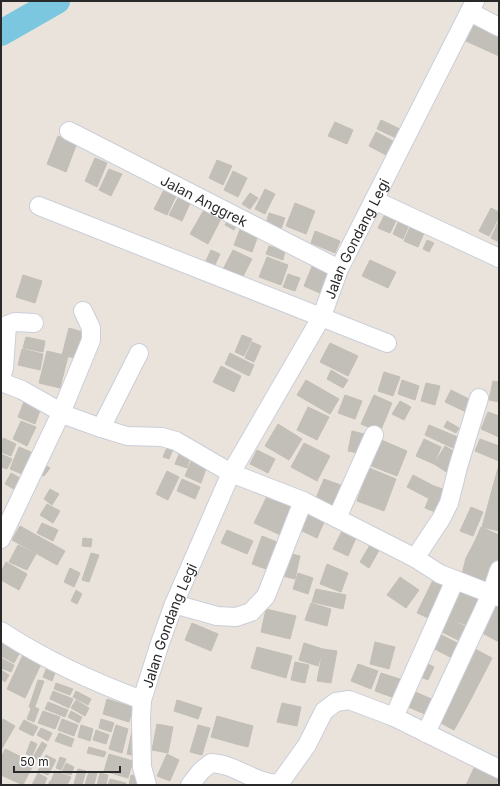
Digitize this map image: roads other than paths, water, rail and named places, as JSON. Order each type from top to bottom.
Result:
[{"type":"street","points":[[472,7],[499,27]]},
{"type":"street","name":"Jalan Gondang Legi","points":[[146,785],[142,767],[140,719],[142,700],[174,604],[231,473],[322,316],[339,269],[472,7]]},
{"type":"street","name":"Jalan Anggrek","points":[[69,131],[339,269]]},
{"type":"street","points":[[374,200],[499,258]]},
{"type":"street","points":[[39,206],[322,316],[387,343]]},
{"type":"street","points":[[1,539],[8,508],[61,413],[92,340],[91,328],[83,311]]},
{"type":"street","points":[[1,378],[4,368],[7,325],[16,322],[34,323]]},
{"type":"street","points":[[101,428],[139,353]]},
{"type":"street","points":[[1,382],[22,390],[61,413],[101,428],[127,436],[169,438],[207,458],[231,473],[303,501],[415,558],[440,574],[495,596]]},
{"type":"street","points":[[415,558],[442,519],[450,503],[467,436],[479,398]]},
{"type":"street","points":[[337,518],[374,435]]},
{"type":"street","points":[[174,604],[216,616],[236,617],[251,612],[266,596],[303,501]]},
{"type":"street","points":[[428,728],[495,596],[499,570]]},
{"type":"street","points":[[394,717],[455,580]]},
{"type":"street","points":[[1,631],[22,645],[80,675],[142,700]]},
{"type":"street","points":[[190,785],[201,771],[211,763],[219,763],[236,769],[269,784],[279,784],[307,744],[324,711],[336,702],[349,700],[428,728],[499,769]]},
{"type":"waterway","points":[[1,33],[57,1]]}]
